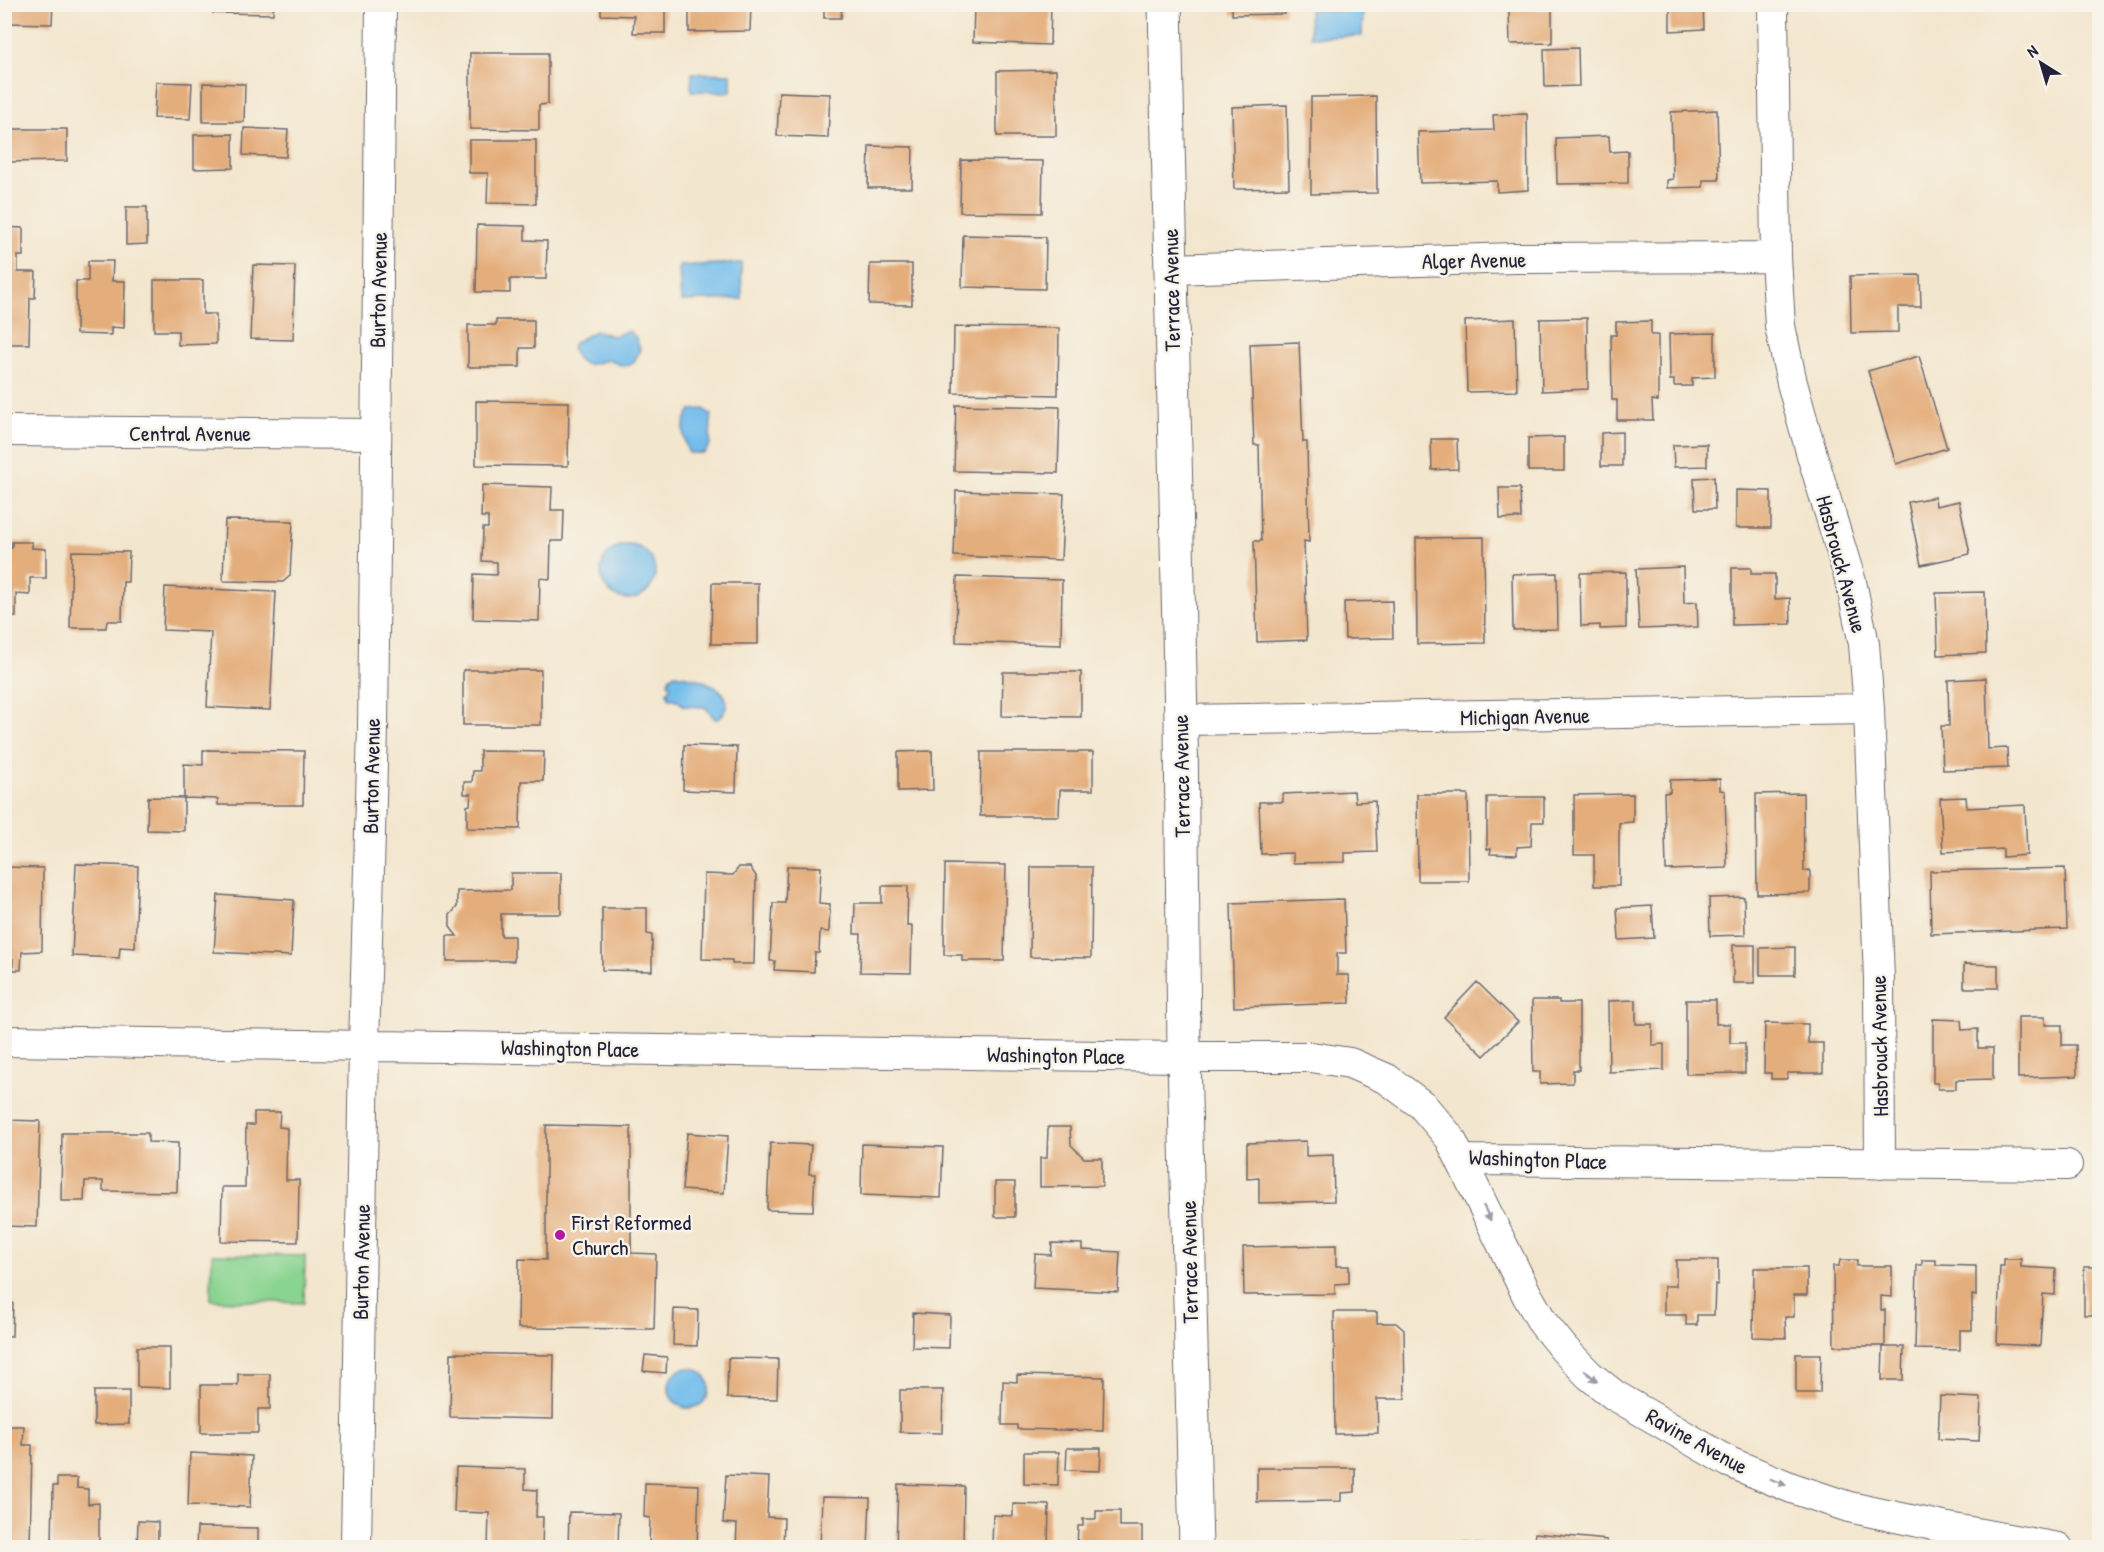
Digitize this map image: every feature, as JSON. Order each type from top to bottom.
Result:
[{"type":"main road","name":"Terrace Avenue","points":[[1165,4],[1181,720],[1184,1057],[1196,1548]]},
{"type":"street","name":"Burton Avenue","points":[[356,1548],[364,1045],[373,728],[381,4]]},
{"type":"street","name":"Hasbrouck Avenue","points":[[1773,4],[1776,257],[1780,326],[1798,405],[1851,582],[1864,644],[1869,709],[1879,979],[1880,1164]]},
{"type":"street","name":"Alger Avenue","points":[[1171,269],[1515,258],[1776,257]]},
{"type":"street","name":"Central Avenue","points":[[4,431],[375,434]]},
{"type":"street","name":"Michigan Avenue","points":[[1181,720],[1869,709]]},
{"type":"street","name":"Washington Place","points":[[4,1041],[1311,1057],[1350,1064],[1387,1079],[1422,1105],[1450,1138],[1462,1160],[2067,1165]]},
{"type":"street","name":"Ravine Avenue","points":[[1462,1160],[1527,1295],[1543,1323],[1570,1356],[1614,1395],[1729,1462],[1792,1488],[1849,1507],[2058,1548]]},
{"type":"green space","points":[[212,1254],[305,1256],[304,1303],[211,1300]]},
{"type":"water","points":[[1309,10],[1363,10],[1362,36],[1310,37]]},
{"type":"water","points":[[692,73],[731,74],[731,92],[691,91]]},
{"type":"water","points":[[741,263],[742,299],[681,301],[679,266]]},
{"type":"water","points":[[595,331],[613,336],[629,331],[636,338],[640,349],[632,364],[625,366],[610,360],[584,364],[580,361],[572,349],[574,343]]},
{"type":"water","points":[[704,409],[711,415],[710,444],[704,453],[689,453],[684,436],[685,420],[691,410]]},
{"type":"water","points":[[623,545],[633,545],[643,549],[651,557],[655,572],[651,587],[643,595],[633,599],[623,599],[613,595],[605,587],[601,577],[601,567],[605,557],[613,549]]},
{"type":"water","points":[[675,674],[705,682],[722,693],[726,700],[725,709],[719,719],[715,719],[705,707],[684,706],[677,700],[669,698],[667,692],[671,687],[668,682]]},
{"type":"water","points":[[689,1368],[703,1374],[709,1388],[703,1402],[689,1408],[675,1402],[669,1388],[675,1374]]},
{"type":"building","points":[[4,4],[53,4],[52,24],[4,23]]},
{"type":"building","points":[[214,4],[274,4],[273,14],[213,13]]},
{"type":"building","points":[[601,4],[665,4],[665,33],[633,33],[634,16],[601,15]]},
{"type":"building","points":[[689,4],[751,4],[750,31],[689,32]]},
{"type":"building","points":[[824,4],[876,4],[875,8],[842,7],[841,18],[824,18]]},
{"type":"building","points":[[974,4],[1051,4],[1050,45],[973,42]]},
{"type":"building","points":[[1232,4],[1285,4],[1285,14],[1232,15]]},
{"type":"building","points":[[1655,4],[1703,4],[1704,29],[1670,31],[1670,7],[1655,7]]},
{"type":"building","points":[[1552,9],[1552,43],[1510,44],[1509,10]]},
{"type":"building","points":[[1578,48],[1579,86],[1545,87],[1544,49]]},
{"type":"building","points":[[470,53],[548,53],[548,104],[539,105],[539,130],[470,129]]},
{"type":"building","points":[[1056,70],[1056,136],[997,136],[997,71]]},
{"type":"building","points":[[156,82],[192,83],[190,119],[154,118]]},
{"type":"building","points":[[203,83],[245,84],[244,122],[203,122]]},
{"type":"building","points":[[779,92],[830,94],[828,138],[777,136]]},
{"type":"building","points":[[1376,96],[1377,193],[1311,194],[1311,97]]},
{"type":"building","points":[[1287,105],[1289,188],[1234,189],[1232,107]]},
{"type":"building","points":[[1717,110],[1719,180],[1703,180],[1703,187],[1667,188],[1667,180],[1673,179],[1671,112]]},
{"type":"building","points":[[1527,114],[1528,190],[1497,192],[1497,181],[1420,183],[1418,132],[1494,130],[1493,115]]},
{"type":"building","points":[[244,128],[288,130],[286,157],[243,155]]},
{"type":"building","points":[[4,129],[67,129],[67,161],[4,162]]},
{"type":"building","points":[[233,134],[233,168],[194,169],[194,135]]},
{"type":"building","points":[[1609,136],[1610,152],[1628,151],[1628,183],[1557,184],[1556,138]]},
{"type":"building","points":[[469,140],[536,140],[536,204],[487,203],[488,173],[469,173]]},
{"type":"building","points":[[869,146],[913,147],[912,188],[868,188]]},
{"type":"building","points":[[961,160],[1043,161],[1042,213],[960,212]]},
{"type":"building","points":[[126,207],[147,207],[147,244],[126,245]]},
{"type":"building","points":[[477,225],[525,226],[525,240],[547,241],[546,279],[510,279],[510,293],[476,292]]},
{"type":"building","points":[[4,227],[23,228],[23,256],[18,256],[18,272],[36,272],[35,298],[30,298],[29,344],[4,344]]},
{"type":"building","points":[[963,235],[1046,237],[1045,289],[962,287]]},
{"type":"building","points":[[88,261],[113,261],[112,281],[125,281],[124,328],[111,327],[111,335],[76,334],[76,281],[88,281]]},
{"type":"building","points":[[870,264],[912,264],[912,305],[869,304]]},
{"type":"building","points":[[253,265],[295,266],[293,340],[250,339]]},
{"type":"building","points":[[1920,275],[1921,307],[1898,307],[1898,332],[1851,333],[1850,276]]},
{"type":"building","points":[[154,280],[203,280],[203,314],[216,314],[216,344],[178,345],[178,331],[154,331]]},
{"type":"building","points":[[1587,318],[1588,389],[1542,391],[1540,319]]},
{"type":"building","points":[[1515,319],[1517,391],[1467,392],[1465,321]]},
{"type":"building","points":[[496,320],[534,320],[534,348],[520,348],[520,367],[468,367],[468,325],[496,325]]},
{"type":"building","points":[[1651,321],[1651,335],[1658,335],[1658,401],[1652,400],[1653,420],[1617,420],[1617,400],[1612,400],[1611,335],[1616,335],[1616,322]]},
{"type":"building","points":[[954,327],[1059,328],[1058,395],[953,393]]},
{"type":"building","points":[[1715,333],[1715,377],[1692,378],[1692,386],[1674,386],[1674,380],[1670,380],[1669,334]]},
{"type":"building","points":[[1299,342],[1303,442],[1307,442],[1309,542],[1304,541],[1307,640],[1257,642],[1254,541],[1261,541],[1259,445],[1254,445],[1250,344]]},
{"type":"building","points":[[1919,356],[1947,448],[1896,464],[1868,371]]},
{"type":"building","points":[[476,401],[569,402],[568,466],[476,465]]},
{"type":"building","points":[[956,405],[1060,407],[1058,473],[954,471]]},
{"type":"building","points":[[1622,432],[1622,466],[1601,466],[1601,433]]},
{"type":"building","points":[[1564,437],[1564,471],[1528,471],[1528,438]]},
{"type":"building","points":[[1431,439],[1457,439],[1458,469],[1432,470]]},
{"type":"building","points":[[1707,444],[1707,466],[1674,467],[1673,445]]},
{"type":"building","points":[[1714,477],[1715,509],[1695,509],[1694,478]]},
{"type":"building","points":[[482,485],[552,487],[551,510],[564,510],[563,541],[551,541],[550,579],[540,578],[539,621],[473,619],[474,574],[497,575],[497,562],[482,561],[483,528],[488,528],[488,517],[481,517]]},
{"type":"building","points":[[1499,488],[1520,488],[1521,518],[1500,519]]},
{"type":"building","points":[[1736,490],[1771,491],[1771,528],[1736,528]]},
{"type":"building","points":[[956,491],[1064,494],[1061,560],[954,556]]},
{"type":"building","points":[[1935,497],[1936,506],[1959,501],[1970,554],[1921,565],[1908,502]]},
{"type":"building","points":[[225,520],[293,521],[290,576],[283,582],[223,581]]},
{"type":"building","points":[[1484,537],[1485,643],[1417,644],[1416,538]]},
{"type":"building","points":[[12,542],[32,542],[32,548],[46,549],[46,578],[30,578],[30,595],[16,594],[16,617],[4,617],[4,548],[12,548]]},
{"type":"building","points":[[72,551],[129,552],[128,582],[123,582],[122,621],[107,621],[106,628],[70,628]]},
{"type":"building","points":[[1683,567],[1684,603],[1697,602],[1698,627],[1639,629],[1636,569]]},
{"type":"building","points":[[1732,568],[1751,568],[1751,574],[1775,574],[1775,599],[1790,598],[1791,624],[1732,625]]},
{"type":"building","points":[[1626,572],[1626,628],[1600,629],[1600,625],[1581,626],[1580,573]]},
{"type":"building","points":[[1557,573],[1558,629],[1513,630],[1512,574]]},
{"type":"building","points":[[957,577],[1062,580],[1061,645],[956,642]]},
{"type":"building","points":[[712,583],[758,583],[758,644],[711,644]]},
{"type":"building","points":[[165,587],[276,592],[270,710],[207,707],[211,632],[163,630]]},
{"type":"building","points":[[1985,592],[1986,653],[1938,655],[1936,593]]},
{"type":"building","points":[[1392,601],[1393,638],[1345,639],[1344,602]]},
{"type":"building","points":[[463,670],[541,670],[541,725],[463,725]]},
{"type":"building","points":[[1003,672],[1081,672],[1081,717],[1002,716]]},
{"type":"building","points":[[1986,678],[1988,749],[2007,748],[2008,768],[1943,770],[1941,726],[1949,726],[1948,680]]},
{"type":"building","points":[[684,745],[737,747],[736,792],[683,790]]},
{"type":"building","points":[[203,750],[304,751],[303,805],[218,805],[218,799],[184,798],[184,764],[203,765]]},
{"type":"building","points":[[480,751],[544,752],[543,781],[521,781],[520,829],[467,828],[467,806],[470,805],[471,794],[464,794],[464,782],[472,782],[473,771],[480,771]]},
{"type":"building","points":[[932,751],[933,790],[898,791],[898,752]]},
{"type":"building","points":[[981,752],[1093,752],[1093,790],[1060,790],[1059,816],[980,816]]},
{"type":"building","points":[[1720,779],[1720,790],[1725,791],[1727,868],[1666,870],[1664,793],[1670,792],[1670,780]]},
{"type":"building","points":[[1354,791],[1355,802],[1375,801],[1377,852],[1345,853],[1345,862],[1293,863],[1293,853],[1261,854],[1259,802],[1283,802],[1283,794]]},
{"type":"building","points":[[1803,793],[1804,871],[1810,870],[1810,893],[1757,894],[1756,794]]},
{"type":"building","points":[[1417,794],[1468,794],[1469,881],[1418,881]]},
{"type":"building","points":[[1633,794],[1633,822],[1619,823],[1619,886],[1594,886],[1594,855],[1574,855],[1574,795]]},
{"type":"building","points":[[148,797],[184,798],[184,831],[147,830]]},
{"type":"building","points":[[1487,797],[1544,797],[1544,822],[1532,822],[1531,846],[1517,847],[1517,855],[1490,854],[1491,849],[1487,849]]},
{"type":"building","points":[[1966,797],[1967,808],[2025,805],[2027,855],[2003,857],[2003,849],[1943,852],[1940,798]]},
{"type":"building","points":[[76,864],[138,866],[135,948],[120,947],[119,958],[72,956]]},
{"type":"building","points":[[945,864],[1006,865],[1004,961],[962,961],[962,955],[944,955]]},
{"type":"building","points":[[787,866],[821,867],[819,903],[830,904],[829,932],[820,931],[819,953],[815,953],[814,972],[774,970],[775,961],[770,961],[773,903],[785,903]]},
{"type":"building","points":[[4,867],[43,868],[42,951],[22,952],[21,970],[13,970],[13,959],[4,959]]},
{"type":"building","points":[[739,867],[750,867],[756,876],[754,964],[732,964],[732,960],[702,959],[704,874],[733,875]]},
{"type":"building","points":[[1031,867],[1092,867],[1091,958],[1030,957]]},
{"type":"building","points":[[2065,868],[2067,929],[1931,934],[1930,871]]},
{"type":"building","points":[[511,873],[561,873],[561,914],[501,914],[501,936],[514,936],[514,961],[447,961],[447,936],[457,936],[450,927],[450,915],[457,907],[457,891],[511,890]]},
{"type":"building","points":[[882,886],[908,886],[907,926],[912,926],[911,973],[860,972],[861,934],[854,934],[855,903],[882,903]]},
{"type":"building","points":[[218,895],[294,900],[291,956],[214,952]]},
{"type":"building","points":[[1744,897],[1745,935],[1710,936],[1709,898]]},
{"type":"building","points":[[1344,899],[1346,953],[1337,953],[1337,975],[1349,975],[1350,1003],[1234,1007],[1231,903]]},
{"type":"building","points":[[1652,906],[1654,938],[1619,940],[1617,908]]},
{"type":"building","points":[[602,908],[647,908],[647,934],[652,935],[652,971],[602,970]]},
{"type":"building","points":[[1733,945],[1755,945],[1755,983],[1733,983]]},
{"type":"building","points":[[1795,947],[1795,975],[1760,975],[1760,948]]},
{"type":"building","points":[[1964,964],[1998,965],[1998,988],[1964,988]]},
{"type":"building","points":[[1477,982],[1518,1022],[1484,1056],[1444,1017]]},
{"type":"building","points":[[1532,1000],[1579,1003],[1579,1070],[1573,1070],[1573,1083],[1540,1084],[1540,1072],[1533,1072]]},
{"type":"building","points":[[1636,1000],[1636,1024],[1652,1024],[1652,1045],[1664,1044],[1664,1070],[1609,1072],[1608,1001]]},
{"type":"building","points":[[1686,1000],[1716,1000],[1716,1024],[1730,1024],[1730,1043],[1745,1043],[1745,1073],[1686,1074]]},
{"type":"building","points":[[2018,1017],[2045,1017],[2045,1025],[2062,1025],[2062,1045],[2076,1045],[2077,1076],[2018,1078]]},
{"type":"building","points":[[1933,1019],[1961,1020],[1962,1030],[1978,1029],[1978,1048],[1993,1048],[1993,1079],[1956,1080],[1956,1089],[1938,1089],[1938,1083],[1933,1083]]},
{"type":"building","points":[[1765,1023],[1808,1024],[1808,1043],[1823,1043],[1823,1073],[1787,1073],[1787,1079],[1771,1079],[1771,1073],[1764,1073]]},
{"type":"building","points":[[254,1112],[280,1112],[279,1127],[287,1128],[286,1180],[299,1180],[298,1242],[221,1241],[222,1187],[245,1187],[246,1125],[254,1125]]},
{"type":"building","points":[[4,1120],[40,1121],[37,1227],[4,1226]]},
{"type":"building","points":[[546,1125],[631,1127],[631,1253],[656,1254],[654,1329],[518,1328],[519,1259],[546,1260]]},
{"type":"building","points":[[1048,1127],[1070,1127],[1071,1145],[1084,1158],[1102,1158],[1102,1186],[1040,1187],[1040,1158],[1047,1158]]},
{"type":"building","points":[[62,1133],[148,1133],[148,1142],[178,1143],[177,1192],[103,1191],[103,1181],[85,1181],[84,1201],[61,1201]]},
{"type":"building","points":[[687,1133],[728,1136],[724,1193],[682,1190]]},
{"type":"building","points":[[1306,1141],[1306,1156],[1333,1155],[1334,1201],[1259,1203],[1259,1178],[1247,1179],[1247,1143]]},
{"type":"building","points":[[770,1143],[811,1145],[809,1174],[815,1174],[813,1211],[767,1210]]},
{"type":"building","points":[[862,1144],[943,1147],[941,1198],[861,1195]]},
{"type":"building","points":[[995,1182],[1015,1182],[1015,1217],[995,1217]]},
{"type":"building","points":[[1052,1243],[1082,1244],[1082,1250],[1120,1252],[1118,1292],[1033,1288],[1035,1254],[1051,1255]]},
{"type":"building","points":[[1336,1245],[1336,1266],[1349,1266],[1349,1283],[1335,1284],[1335,1294],[1244,1295],[1243,1247]]},
{"type":"building","points":[[2004,1259],[2021,1259],[2021,1267],[2056,1269],[2055,1295],[2043,1294],[2040,1346],[1997,1344],[2000,1266],[2004,1266]]},
{"type":"building","points":[[1676,1260],[1718,1260],[1718,1285],[1715,1284],[1714,1315],[1697,1315],[1697,1325],[1686,1325],[1686,1315],[1664,1315],[1664,1286],[1676,1286]]},
{"type":"building","points":[[1840,1260],[1857,1260],[1857,1266],[1892,1266],[1892,1297],[1881,1296],[1881,1310],[1885,1310],[1885,1346],[1834,1346],[1833,1266],[1839,1266]]},
{"type":"building","points":[[1922,1260],[1936,1260],[1936,1265],[1976,1266],[1976,1296],[1972,1295],[1972,1330],[1960,1330],[1960,1350],[1915,1349],[1917,1265],[1922,1265]]},
{"type":"building","points":[[2084,1267],[2100,1267],[2100,1315],[2084,1315]]},
{"type":"building","points":[[1754,1268],[1807,1268],[1807,1295],[1794,1295],[1794,1317],[1785,1317],[1786,1338],[1753,1337]]},
{"type":"building","points":[[4,1303],[13,1303],[12,1336],[4,1336]]},
{"type":"building","points":[[674,1309],[698,1310],[697,1346],[673,1345]]},
{"type":"building","points":[[1334,1312],[1377,1312],[1377,1323],[1396,1323],[1404,1330],[1405,1399],[1377,1399],[1378,1433],[1335,1434]]},
{"type":"building","points":[[913,1313],[950,1315],[949,1348],[912,1347]]},
{"type":"building","points":[[137,1347],[170,1347],[170,1388],[137,1387]]},
{"type":"building","points":[[1883,1347],[1904,1347],[1903,1380],[1882,1380]]},
{"type":"building","points":[[451,1353],[554,1355],[553,1419],[450,1417]]},
{"type":"building","points":[[1796,1354],[1821,1354],[1820,1393],[1796,1393]]},
{"type":"building","points":[[645,1355],[667,1357],[666,1373],[643,1371]]},
{"type":"building","points":[[728,1358],[778,1359],[777,1399],[727,1398]]},
{"type":"building","points":[[238,1374],[270,1374],[270,1409],[258,1409],[258,1433],[201,1433],[201,1385],[238,1385]]},
{"type":"building","points":[[1017,1375],[1104,1377],[1103,1431],[1017,1429],[1017,1425],[1002,1425],[1003,1381],[1017,1382]]},
{"type":"building","points":[[900,1390],[943,1390],[942,1433],[900,1432]]},
{"type":"building","points":[[94,1391],[129,1391],[129,1424],[94,1425]]},
{"type":"building","points":[[1940,1396],[1981,1398],[1979,1441],[1938,1439]]},
{"type":"building","points":[[4,1426],[24,1426],[23,1445],[32,1445],[30,1548],[4,1548]]},
{"type":"building","points":[[1067,1448],[1101,1448],[1100,1471],[1066,1470]]},
{"type":"building","points":[[1024,1452],[1059,1452],[1058,1485],[1024,1484]]},
{"type":"building","points":[[190,1453],[252,1456],[250,1507],[188,1505]]},
{"type":"building","points":[[456,1467],[525,1469],[525,1489],[537,1490],[536,1517],[543,1517],[542,1548],[488,1548],[489,1513],[454,1512]]},
{"type":"building","points":[[1257,1468],[1355,1468],[1355,1492],[1341,1493],[1341,1501],[1257,1502]]},
{"type":"building","points":[[726,1475],[769,1477],[767,1517],[784,1518],[783,1548],[736,1548],[737,1524],[723,1523]]},
{"type":"building","points":[[57,1478],[77,1478],[77,1488],[88,1489],[88,1504],[99,1503],[99,1548],[52,1548],[53,1486],[57,1486]]},
{"type":"building","points":[[645,1483],[699,1485],[697,1548],[649,1548],[650,1518],[644,1517]]},
{"type":"building","points":[[898,1484],[964,1486],[963,1548],[896,1548]]},
{"type":"building","points":[[822,1497],[870,1498],[868,1548],[820,1548]]},
{"type":"building","points":[[1013,1504],[1049,1505],[1048,1548],[992,1548],[993,1515],[1013,1516]]},
{"type":"building","points":[[1096,1511],[1120,1511],[1120,1526],[1142,1526],[1142,1548],[1077,1548],[1078,1526],[1083,1526],[1083,1519],[1096,1519]]},
{"type":"building","points":[[569,1512],[619,1513],[618,1548],[568,1548]]},
{"type":"building","points":[[138,1521],[158,1522],[158,1548],[137,1548]]},
{"type":"building","points":[[197,1527],[258,1528],[258,1548],[196,1548]]},
{"type":"building","points":[[1535,1533],[1607,1540],[1607,1548],[1533,1548]]},
{"type":"building","points":[[1449,1542],[1499,1546],[1499,1548],[1448,1548]]},
{"type":"place","name":"First Reformed Church","points":[[560,1235]]}]
